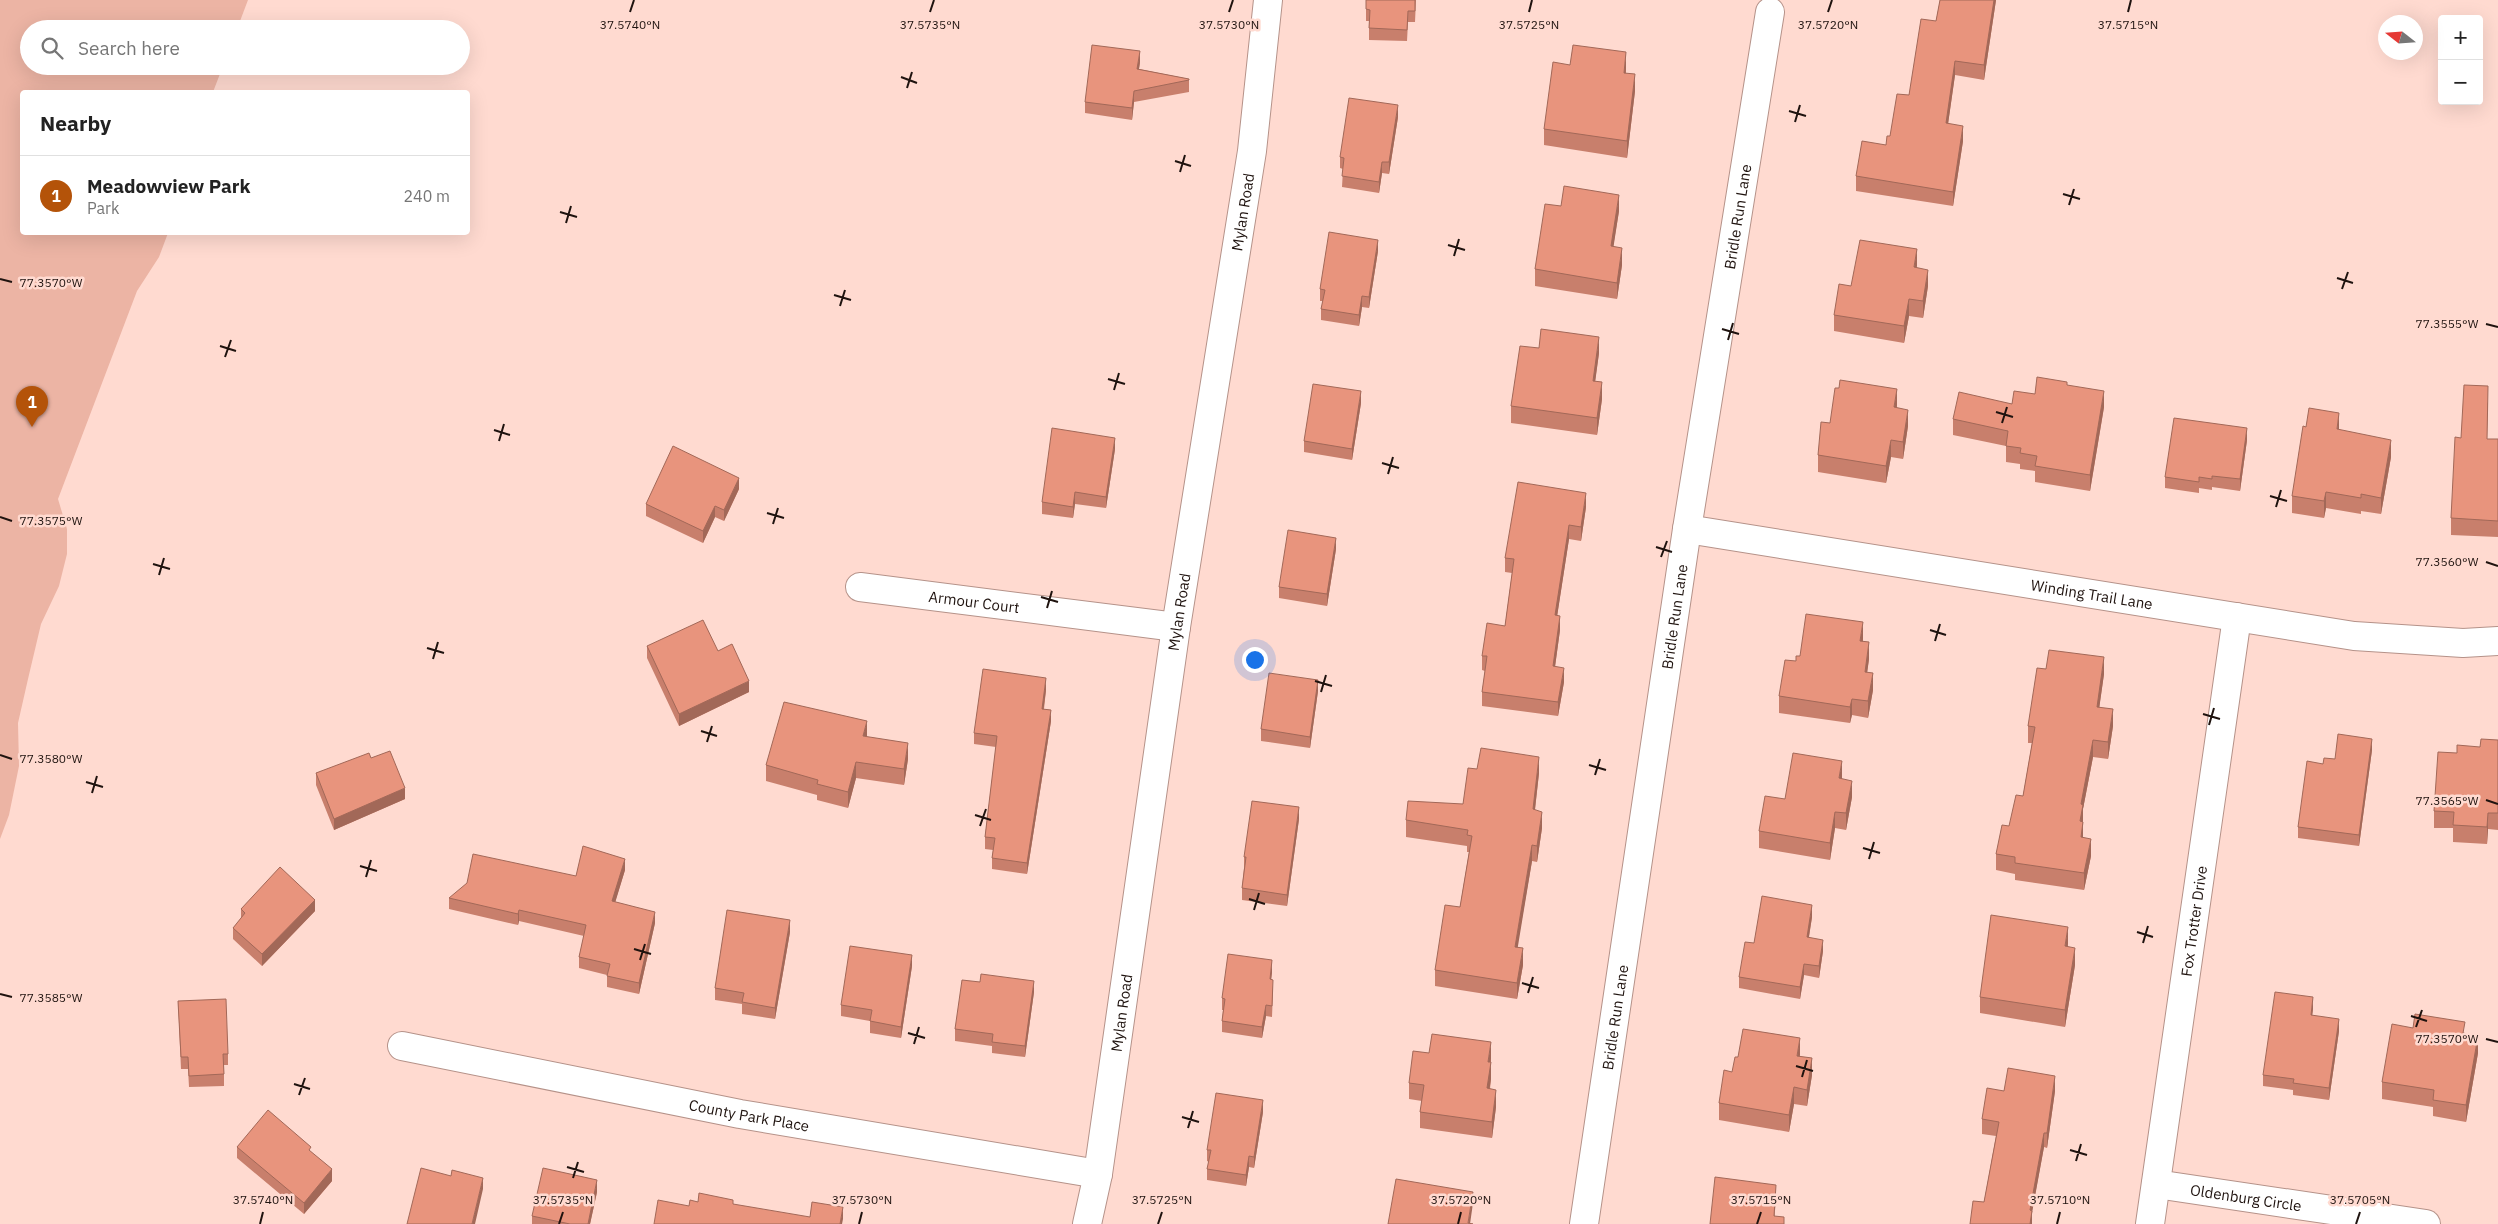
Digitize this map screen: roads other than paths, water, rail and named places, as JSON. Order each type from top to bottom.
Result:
[{"type":"street","name":"Mylan Road","points":[[1087,1224],[1098,1174],[1176,628],[1252,151],[1268,0]]},
{"type":"street","name":"Bridle Run Lane","points":[[1584,1224],[1687,529],[1770,12]]},
{"type":"street","name":"Winding Trail Lane","points":[[1687,529],[2354,636],[2463,643],[2498,641]]},
{"type":"street","name":"Armour Court","points":[[860,587],[1176,628]]},
{"type":"street","name":"Fox Trotter Drive","points":[[2150,1224],[2237,617]]},
{"type":"street","name":"County Park Place","points":[[402,1046],[759,1117],[1098,1174]]},
{"type":"street","name":"Oldenburg Circle","points":[[2156,1184],[2426,1224]]},
{"type":"place","name":"Meadowview Park","points":[[32,427]]}]
